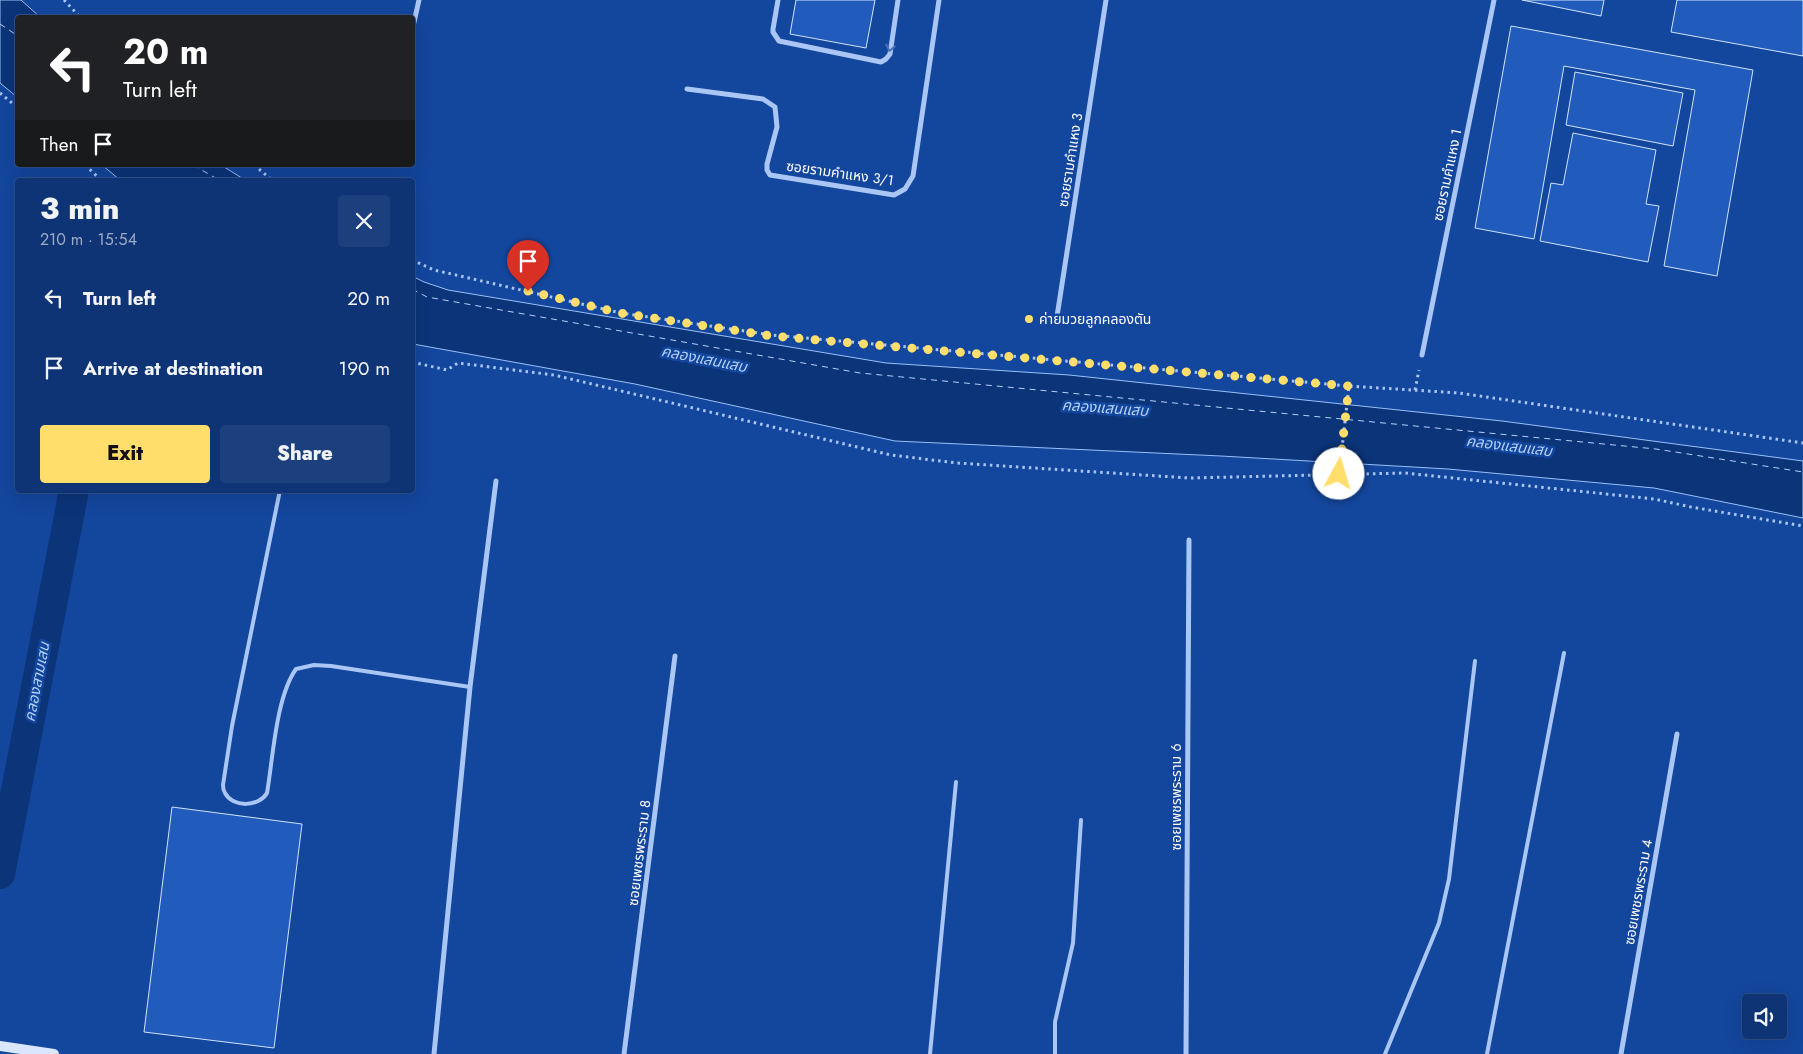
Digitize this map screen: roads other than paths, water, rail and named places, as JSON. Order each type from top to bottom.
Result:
[{"type":"street","points":[[415,19],[420,0]]},
{"type":"street","points":[[778,0],[773,32],[779,41],[881,62],[890,54],[898,0]]},
{"type":"street","name":"ซอยรามคำแหง 3/1","points":[[687,89],[763,99],[774,107],[777,127],[767,164],[767,170],[770,175],[894,195],[905,188],[913,176],[939,0]]},
{"type":"street","name":"ซอยรามคำแหง 3","points":[[1056,323],[1106,0]]},
{"type":"street","name":"ซอยรามคำแหง 1","points":[[1422,355],[1494,0]]},
{"type":"street","points":[[434,1054],[470,687],[496,481]]},
{"type":"street","name":"ซอยเพชรพระราม 6","points":[[1186,1054],[1189,540]]},
{"type":"street","name":"ซอยเพชรพระราม 8","points":[[624,1054],[675,656]]},
{"type":"street","name":"ซอยเพชรพระราม 4","points":[[1621,1054],[1676,734]]},
{"type":"street","points":[[0,1046],[54,1054]]},
{"type":"lane","points":[[279,493],[232,726],[223,785],[225,794],[235,802],[245,804],[256,803],[264,799],[267,793],[280,712],[289,679],[296,669],[314,664],[470,687]]},
{"type":"lane","points":[[1487,1054],[1564,654]]},
{"type":"lane","points":[[1385,1054],[1439,923],[1449,879],[1475,662]]},
{"type":"lane","points":[[930,1054],[956,782]]},
{"type":"lane","points":[[1056,1054],[1055,1022],[1073,943],[1081,820]]},
{"type":"water","points":[[0,0],[21,0],[38,15],[15,15],[15,95],[0,83]]},
{"type":"water","points":[[104,167],[224,167],[242,178],[118,178]]},
{"type":"water","name":"คลองแสนแสบ","points":[[415,278],[448,290],[886,363],[1069,375],[1502,421],[1803,461],[1803,518],[1654,488],[1448,469],[1221,456],[895,441],[635,384],[415,344]]},
{"type":"waterway","name":"คลองสามเสน","points":[[0,874],[73,493]]},
{"type":"place","name":"ค่ายมวยลูกคลองตัน","points":[[1029,319]]}]
